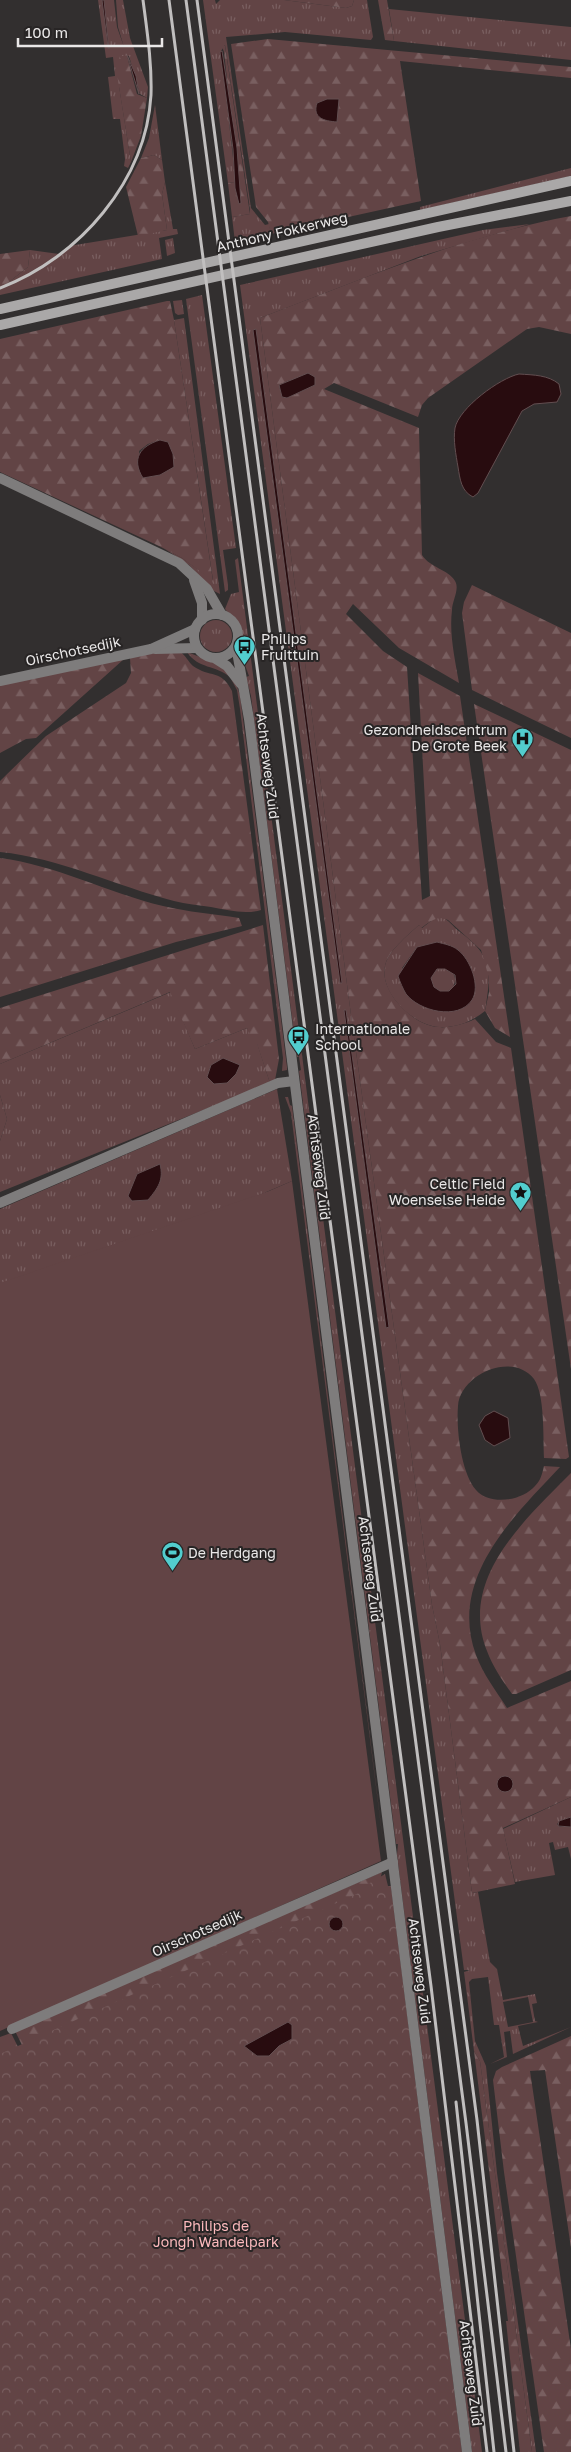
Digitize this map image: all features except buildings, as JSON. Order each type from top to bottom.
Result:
[{"type":"main road","name":"Anthony Fokkerweg","points":[[0,310],[571,181]]},
{"type":"main road","points":[[0,325],[438,228],[571,201]]},
{"type":"street","points":[[0,478],[161,553],[189,571],[207,589],[222,615],[233,622],[236,627],[238,640],[236,646],[228,655],[216,659],[202,654],[197,648],[194,639],[195,629],[208,616],[222,615]]},
{"type":"street","points":[[189,571],[197,585],[202,603],[202,620]]},
{"type":"street","name":"Oirschotsedijk","points":[[151,649],[195,629]]},
{"type":"street","name":"Achtseweg Zuid","points":[[236,646],[244,690],[294,1080],[467,2452]]},
{"type":"street","name":"Oirschotsedijk","points":[[0,681],[151,649],[197,648]]},
{"type":"street","name":"Achtseweg Zuid","points":[[216,659],[227,666],[244,690]]},
{"type":"street","points":[[0,1203],[278,1083],[294,1080]]},
{"type":"street","name":"Oirschotsedijk","points":[[12,2029],[393,1862]]},
{"type":"green space","points":[[98,0],[114,0],[117,27],[124,47],[118,27],[116,0],[123,0],[130,38],[148,87],[147,98],[140,94],[129,56],[120,57],[119,86],[131,162],[128,168],[124,166],[125,159],[120,119],[113,119],[108,77],[115,76],[113,57],[106,58]]},
{"type":"green space","points":[[203,0],[215,0],[216,4],[220,0],[284,0],[346,8],[352,6],[354,0],[367,0],[373,37],[371,40],[285,32],[226,37],[251,208],[265,225],[269,224],[271,234],[235,242],[232,217],[250,214],[250,209],[225,45],[221,51],[235,176],[235,182],[228,183]]},
{"type":"green space","points":[[284,0],[354,0],[352,6],[346,8]]},
{"type":"green space","points":[[378,0],[387,0],[394,41],[385,40]]},
{"type":"green space","points":[[389,9],[571,27],[571,60],[394,41]]},
{"type":"green space","points":[[268,39],[571,67],[571,78],[400,61],[421,201],[271,234],[268,222],[256,207],[231,44]]},
{"type":"green space","points":[[221,44],[225,46],[250,214],[232,217],[228,183],[235,182],[235,188],[240,196],[224,52]]},
{"type":"green space","points":[[120,56],[127,56],[137,94],[147,98],[141,136],[131,162],[116,68]]},
{"type":"green space","points":[[155,105],[162,160],[154,155],[141,158],[149,138]]},
{"type":"green space","points":[[154,155],[162,160],[165,182],[162,194],[167,230],[138,236],[126,187],[141,158]]},
{"type":"green space","points":[[571,168],[571,176],[420,210],[420,207]]},
{"type":"green space","points":[[165,182],[173,229],[177,229],[178,234],[159,238],[162,259],[0,295],[0,289],[28,267],[30,250],[59,254],[69,246],[167,230],[162,194]]},
{"type":"green space","points":[[571,216],[571,334],[539,327],[527,329],[428,398],[422,405],[418,417],[334,383],[324,389],[419,428],[422,555],[430,563],[452,577],[456,584],[451,628],[459,683],[399,648],[353,604],[346,614],[383,651],[407,667],[422,900],[430,896],[418,673],[460,696],[510,1037],[495,1028],[485,1011],[489,992],[489,978],[481,950],[448,920],[437,918],[421,928],[419,925],[390,955],[385,966],[385,976],[387,986],[400,1006],[419,1021],[443,1027],[475,1019],[496,1042],[511,1048],[569,1457],[566,1459],[544,1458],[543,1417],[540,1395],[534,1379],[525,1371],[514,1367],[501,1367],[477,1376],[468,1384],[461,1395],[458,1406],[459,1438],[463,1462],[476,1490],[482,1495],[497,1500],[514,1498],[535,1486],[540,1479],[544,1466],[560,1467],[505,1528],[490,1551],[478,1575],[471,1601],[470,1627],[476,1655],[486,1676],[507,1708],[571,1681],[571,1797],[503,1828],[515,1884],[472,1893],[440,1644],[432,1605],[351,1015],[260,318],[413,260],[491,235]],"holes":[[[290,380],[315,385],[287,398],[282,397],[279,385]]]},
{"type":"green space","points":[[530,224],[421,256],[260,318],[351,1015],[432,1605],[440,1644],[472,1893],[478,1892],[490,1962],[497,1969],[503,2000],[535,1994],[537,2003],[532,2004],[535,2021],[538,2022],[518,2026],[523,2046],[571,2027],[513,2054],[510,2031],[504,2032],[507,2057],[490,2064],[504,2057],[499,2025],[494,2025],[488,1977],[472,1979],[469,1982],[475,2041],[486,2066],[497,2173],[536,2452],[532,2452],[480,2061],[474,2051],[464,1972],[470,1970],[464,1970],[240,285],[483,230]],"holes":[[[528,1997],[533,2022],[508,2027],[503,2002]]]},
{"type":"green space","points":[[173,238],[175,253],[167,256],[165,240]]},
{"type":"green space","points":[[30,250],[28,267],[0,289],[0,254]]},
{"type":"green space","points":[[202,295],[236,548],[223,550],[228,585],[228,590],[225,592],[186,299]]},
{"type":"green space","points":[[182,300],[184,314],[178,315],[175,313],[173,301]]},
{"type":"green space","points":[[170,301],[213,581],[182,558],[159,546],[0,472],[0,339]],"holes":[[[160,440],[160,475],[143,477],[139,451],[148,444]]]},
{"type":"green space","points":[[184,318],[220,594],[212,590],[189,565],[165,549],[182,558],[213,580],[174,320]]},
{"type":"green space","points":[[238,558],[482,2452],[472,2452],[397,1855],[398,1844],[396,1844],[299,1071],[301,1070],[299,1057],[297,1057],[251,696],[246,677],[249,676],[245,665],[243,665],[240,627],[225,609],[231,594],[239,592],[235,560]]},
{"type":"green space","points":[[472,585],[571,633],[571,738],[472,690],[462,613],[464,602]]},
{"type":"green space","points":[[216,620],[222,621],[227,625],[231,630],[231,642],[227,647],[222,651],[216,652],[210,651],[205,647],[201,642],[200,636],[201,630],[205,625],[210,621]]},
{"type":"green space","points":[[180,652],[199,670],[224,680],[232,691],[261,910],[236,912],[179,902],[152,895],[66,866],[22,855],[0,852],[0,781],[46,736],[126,683],[131,673],[130,658],[152,653]]},
{"type":"green space","points":[[187,652],[221,665],[230,677],[219,670],[196,661]]},
{"type":"green space","points":[[124,659],[36,738],[26,739],[0,753],[0,685]]},
{"type":"green space","points":[[231,679],[236,684],[240,695],[287,1067],[287,1070],[282,1071],[283,1058],[240,709],[237,690]]},
{"type":"green space","points":[[474,704],[571,750],[571,1369]]},
{"type":"green space","points":[[0,858],[62,873],[163,906],[239,918],[242,926],[176,942],[0,997]]},
{"type":"green space","points":[[435,918],[444,918],[471,941],[479,950],[488,967],[489,976],[485,1011],[469,1021],[457,1025],[439,1027],[419,1021],[400,1006],[387,987],[385,966],[394,949],[419,925],[422,928]],"holes":[[[417,947],[471,968],[474,992],[465,1006],[449,1011],[402,968]]]},
{"type":"green space","points":[[263,925],[279,1059],[275,1080],[270,1083],[257,1044],[255,1046],[247,1028],[195,1049],[170,992],[0,1064],[0,1008]]},
{"type":"green space","points":[[443,968],[448,969],[454,975],[454,985],[448,991],[443,992],[438,991],[432,985],[431,980],[432,975],[438,969]]},
{"type":"green space","points":[[171,992],[195,1049],[247,1028],[257,1043],[270,1083],[0,1192],[0,1141],[7,1119],[0,1095],[0,1064]]},
{"type":"green space","points":[[277,1089],[292,1181],[0,1305],[0,1209]]},
{"type":"green space","points":[[0,1095],[7,1119],[0,1141]]},
{"type":"green space","points":[[285,1097],[288,1097],[292,1106],[385,1858],[291,1113]]},
{"type":"green space","name":"De Herdgang","points":[[292,1181],[381,1861],[0,2031],[0,1283],[269,1191]]},
{"type":"green space","points":[[571,1473],[571,1670],[516,1694],[512,1694],[495,1668],[487,1651],[480,1624],[482,1599],[489,1575],[501,1552],[517,1530]]},
{"type":"green space","points":[[571,1797],[571,1817],[557,1824],[560,1827],[571,1827],[571,1859],[568,1847],[555,1850],[553,1842],[549,1843],[555,1875],[515,1882],[503,1829]]},
{"type":"green space","points":[[382,1872],[372,1915],[36,2073],[15,2031]]},
{"type":"green space","name":"Philips de Jongh Wandelpark","points":[[385,1874],[388,1886],[391,1886],[462,2452],[0,2452],[0,2054],[361,1892],[370,1883]]},
{"type":"green space","points":[[11,2033],[33,2077],[0,2092],[0,2037]]},
{"type":"green space","points":[[571,2036],[571,2248],[545,2070],[530,2071],[571,2349],[571,2452],[544,2452],[504,2172],[493,2080],[496,2071],[502,2067]]},
{"type":"green space","points":[[474,2051],[480,2061],[532,2452],[520,2452],[506,2321],[508,2321]]},
{"type":"shaded area","points":[[102,0],[104,0],[109,49],[108,47]]},
{"type":"shaded area","points":[[222,51],[237,148],[241,203],[239,204],[235,188],[233,149],[220,52]]},
{"type":"shaded area","points":[[127,55],[136,76],[139,94]]},
{"type":"shaded area","points":[[327,99],[339,99],[337,122],[324,120],[316,112],[317,103]]},
{"type":"shaded area","points":[[256,329],[342,983],[340,983],[253,330]]},
{"type":"shaded area","points":[[308,373],[315,377],[315,385],[287,398],[282,397],[279,385]]},
{"type":"shaded area","points":[[519,374],[540,376],[555,381],[559,384],[561,394],[557,402],[534,404],[522,411],[478,493],[473,497],[466,491],[460,480],[455,448],[455,428],[464,412],[481,395],[502,381]]},
{"type":"shaded area","points":[[160,440],[168,442],[173,454],[174,467],[160,475],[143,478],[138,465],[140,454],[147,446]]},
{"type":"shaded area","points":[[437,942],[458,950],[467,960],[475,980],[475,988],[472,1000],[466,1006],[448,1012],[429,1009],[412,1000],[406,994],[398,976],[417,947]],"holes":[[[437,969],[445,969],[455,975],[456,984],[449,991],[440,991],[434,987],[431,978]]]},
{"type":"shaded area","points":[[344,1010],[346,1010],[389,1327],[386,1328]]},
{"type":"shaded area","points":[[223,1058],[240,1065],[236,1074],[227,1083],[214,1084],[207,1077],[211,1065]]},
{"type":"shaded area","points":[[160,1164],[161,1179],[155,1192],[148,1200],[132,1201],[128,1196],[137,1174]]},
{"type":"shaded area","points":[[494,1411],[508,1418],[510,1438],[494,1446],[485,1440],[479,1425],[485,1416]]},
{"type":"shaded area","points":[[505,1776],[513,1784],[505,1792],[497,1784]]},
{"type":"shaded area","points":[[571,1817],[571,1827],[558,1826],[559,1821]]},
{"type":"shaded area","points":[[336,1917],[341,1919],[343,1924],[341,1929],[336,1931],[331,1929],[329,1924],[331,1919]]},
{"type":"shaded area","points":[[288,2022],[292,2025],[292,2039],[279,2046],[269,2056],[257,2056],[244,2046]]},
{"type":"railway","points":[[0,288],[29,275],[56,257],[81,236],[103,212],[122,186],[136,157],[146,127],[151,95],[148,35],[143,0]]},
{"type":"railway","points":[[169,0],[431,1986],[487,2452]]},
{"type":"railway","points":[[186,0],[466,2123],[506,2452]]},
{"type":"railway","points":[[197,0],[477,2120],[514,2452]]},
{"type":"railway","points":[[456,2102],[494,2452]]},
{"type":"place","name":"Philips Fruittuin","points":[[245,666]]},
{"type":"place","name":"Gezondheidscentrum De Grote Beek","points":[[523,757]]},
{"type":"place","name":"Internationale School","points":[[299,1056]]},
{"type":"place","name":"Celtic Field Woenselse Heide","points":[[521,1211]]},
{"type":"place","name":"De Herdgang","points":[[172,1572]]}]
